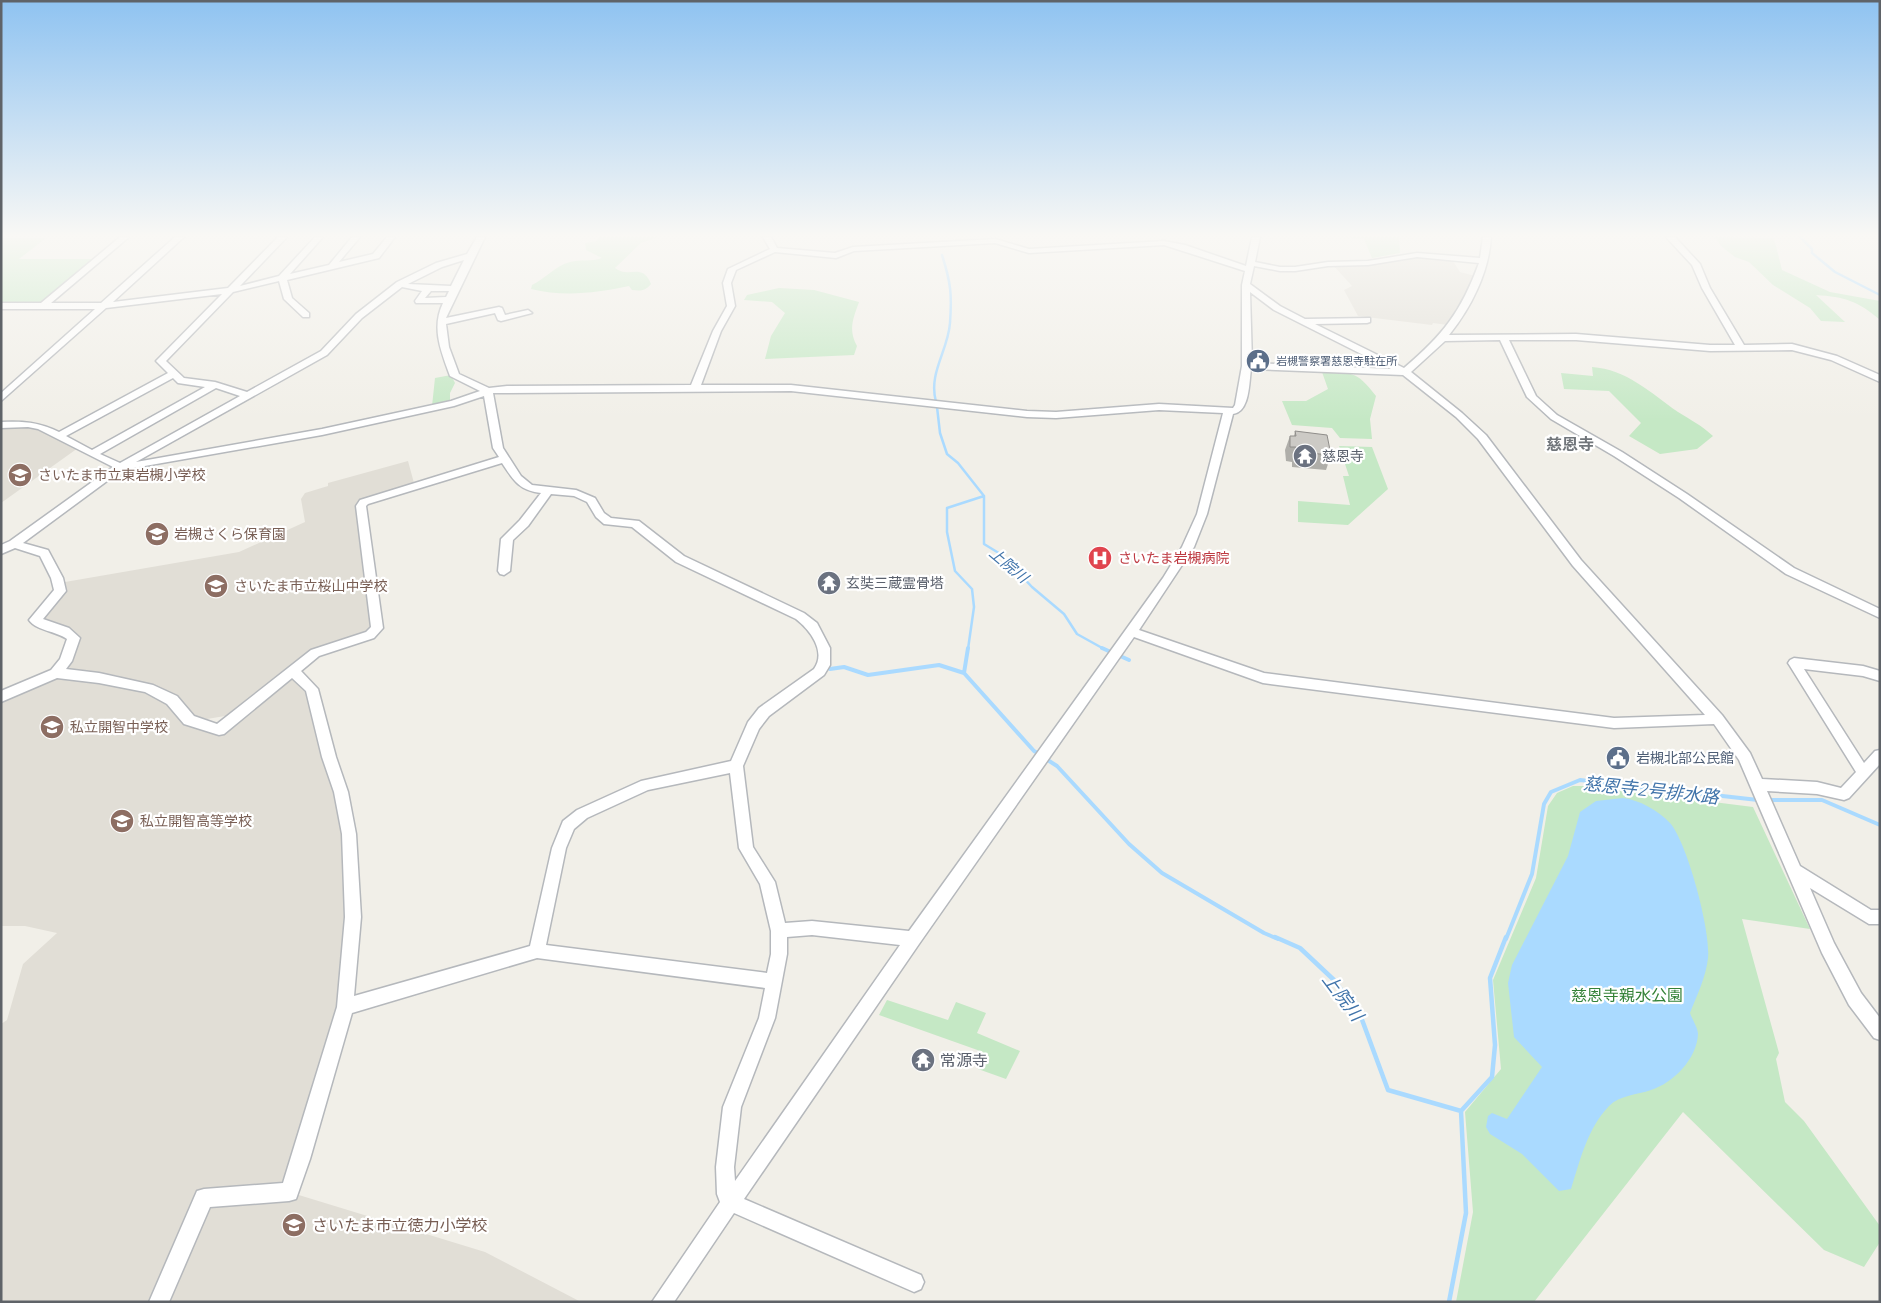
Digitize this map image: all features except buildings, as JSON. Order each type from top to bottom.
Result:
[{"type":"street","points":[[43,306],[53,298]]},
{"type":"street","points":[[1,398],[112,298]]},
{"type":"street","points":[[1,306],[103,306],[169,298]]},
{"type":"street","points":[[224,298],[161,361],[181,381],[216,385],[246,395]]},
{"type":"street","points":[[288,298],[306,315]]},
{"type":"street","points":[[1,550],[14,544],[120,467],[334,346],[357,318],[383,298]]},
{"type":"street","points":[[423,298],[420,302],[447,300]]},
{"type":"street","points":[[695,388],[717,331],[731,306],[730,298]]},
{"type":"street","points":[[1,425],[36,425],[120,467],[127,467],[322,432],[454,403],[488,391],[791,388],[824,390],[1027,414],[1056,415],[1159,407],[1229,411],[1238,410],[1247,366],[1246,298]]},
{"type":"street","points":[[1263,298],[1277,308],[1405,372],[1459,415],[1482,437],[1577,563],[1717,719],[1745,757],[1828,948],[1855,1000],[1880,1032]]},
{"type":"street","points":[[1247,366],[1405,372],[1442,338],[1466,298]]},
{"type":"street","points":[[1712,298],[1741,348]]},
{"type":"street","points":[[447,300],[443,308],[441,322],[444,347],[455,376],[488,391]]},
{"type":"street","points":[[441,322],[499,310],[501,318],[528,312]]},
{"type":"street","points":[[1304,321],[1367,320]]},
{"type":"street","points":[[1442,338],[1548,336],[1597,338],[1652,344],[1741,348],[1792,347],[1834,358],[1880,379]]},
{"type":"street","points":[[1503,338],[1532,397],[1554,417],[1618,454],[1676,491],[1790,571],[1880,614]]},
{"type":"street","points":[[58,437],[174,374]]},
{"type":"street","points":[[92,454],[216,385]]},
{"type":"street","points":[[488,391],[498,448],[516,478],[529,488],[547,492],[576,493],[591,500],[600,514],[608,521],[635,524],[680,559],[800,616],[813,626],[824,648],[824,665],[819,672],[764,712],[753,726],[736,766],[746,848],[767,882],[779,931],[778,954],[767,1018],[732,1107],[725,1167],[726,1194],[730,1202],[914,1282]]},
{"type":"street","points":[[662,1302],[913,939],[1167,581],[1191,539],[1202,514],[1229,411]]},
{"type":"street","points":[[56,672],[148,688],[172,700],[189,720],[219,730],[315,653],[370,635],[377,628],[362,506],[364,502],[504,459]]},
{"type":"street","points":[[504,571],[507,539],[524,523],[547,492]]},
{"type":"street","points":[[1,697],[56,672],[66,661],[74,638],[67,631],[43,625],[36,620],[60,590],[57,578],[44,553],[14,544]]},
{"type":"street","points":[[1132,632],[1263,678],[1614,723],[1717,719]]},
{"type":"street","points":[[1864,774],[1794,663],[1863,671],[1880,676]]},
{"type":"street","points":[[159,1302],[204,1198],[289,1192],[302,1158],[345,1007],[353,918],[349,834],[341,792],[329,757],[312,689],[293,671]]},
{"type":"street","points":[[1762,795],[1817,788],[1844,794],[1880,755]]},
{"type":"street","points":[[537,951],[559,848],[568,825],[582,814],[646,785],[736,766]]},
{"type":"street","points":[[1795,872],[1869,916],[1880,917]]},
{"type":"street","points":[[779,931],[812,928],[913,939]]},
{"type":"street","points":[[345,1007],[537,951],[773,981]]},
{"type":"shaded area","points":[[1348,298],[1463,298],[1448,325],[1433,323],[1432,325],[1358,316]]},
{"type":"shaded area","name":"さいたま市立東岩槻小学校","points":[[1,425],[36,425],[78,448],[1,503]]},
{"type":"shaded area","name":"さいたま市立桜山中学校","points":[[408,461],[414,483],[359,501],[357,507],[375,628],[370,633],[314,649],[231,715],[207,719],[194,716],[173,694],[148,685],[115,675],[69,673],[68,661],[76,644],[76,633],[70,628],[40,621],[62,590],[65,582],[239,552],[305,522],[301,499],[305,493],[328,486],[328,483]]},
{"type":"shaded area","points":[[293,671],[312,689],[349,834],[345,1007],[289,1192],[485,1252],[581,1302],[1,1302],[1,1024],[7,1020],[23,964],[57,933],[25,926],[1,926],[1,697],[56,673],[148,688],[189,720],[219,730]]},
{"type":"green space","points":[[1,298],[50,298],[41,305],[1,304]]},
{"type":"green space","points":[[745,298],[843,298],[859,302],[852,324],[854,340],[857,346],[854,355],[765,359],[771,336],[785,313],[772,302],[744,300]]},
{"type":"green space","points":[[1794,298],[1819,298],[1845,322],[1821,321],[1810,308]]},
{"type":"green space","points":[[1838,298],[1862,298],[1880,301],[1880,320],[1858,304]]},
{"type":"green space","points":[[1592,367],[1616,372],[1638,383],[1713,436],[1697,449],[1660,454],[1629,436],[1641,423],[1609,391],[1564,389],[1561,373],[1593,376]]},
{"type":"green space","points":[[1322,372],[1347,373],[1358,377],[1376,396],[1370,419],[1372,439],[1340,438],[1332,428],[1292,425],[1282,401],[1306,401],[1328,389]]},
{"type":"green space","points":[[451,375],[455,383],[450,393],[450,402],[432,406],[435,378]]},
{"type":"green space","points":[[1339,446],[1372,447],[1388,489],[1348,525],[1298,522],[1298,501],[1350,505],[1343,476],[1349,476]]},
{"type":"green space","name":"慈恩寺親水公園","points":[[1573,786],[1586,786],[1753,807],[1810,929],[1742,919],[1779,1053],[1776,1059],[1785,1102],[1804,1121],[1880,1226],[1880,1242],[1864,1267],[1824,1250],[1683,1112],[1534,1302],[1456,1302],[1473,1212],[1465,1112],[1501,1069],[1493,980],[1536,878],[1548,806],[1557,793]]},
{"type":"green space","points":[[887,1000],[948,1020],[956,1002],[986,1013],[977,1033],[1020,1051],[1006,1079],[978,1069],[983,1052],[879,1015]]},
{"type":"water","points":[[1623,798],[1648,806],[1670,823],[1684,848],[1690,867],[1702,908],[1708,945],[1707,965],[1690,1013],[1698,1032],[1697,1043],[1682,1069],[1667,1082],[1651,1090],[1613,1102],[1609,1106],[1601,1115],[1590,1135],[1581,1156],[1571,1189],[1559,1191],[1522,1154],[1490,1134],[1486,1127],[1488,1116],[1492,1113],[1507,1119],[1542,1067],[1514,1037],[1508,983],[1512,965],[1568,856],[1580,812],[1596,801]]},
{"type":"waterway","name":"上院川","points":[[936,402],[934,391],[936,372],[946,343],[950,323],[951,298]]},
{"type":"waterway","name":"上院川","points":[[937,407],[940,433],[947,454],[958,463],[984,496]]},
{"type":"waterway","points":[[968,649],[974,607],[972,589],[955,571],[947,532],[947,508],[984,496]]},
{"type":"waterway","name":"上院川","points":[[984,496],[984,544],[1002,555],[1032,587],[1064,614],[1077,634],[1103,648]]},
{"type":"waterway","points":[[964,673],[968,648]]},
{"type":"waterway","name":"上院川","points":[[1103,648],[1113,653]]},
{"type":"waterway","name":"上院川","points":[[1118,655],[1129,660]]},
{"type":"waterway","points":[[830,669],[844,667],[868,675],[939,665],[964,673]]},
{"type":"waterway","points":[[964,673],[1034,751],[1041,755]]},
{"type":"waterway","name":"上院川","points":[[1046,759],[1057,766],[1129,844],[1162,873],[1264,933],[1278,939]]},
{"type":"waterway","name":"慈恩寺2号排水路","points":[[1506,939],[1532,874],[1544,804],[1551,792],[1580,780],[1758,800]]},
{"type":"waterway","name":"慈恩寺2号排水路","points":[[1767,800],[1822,800],[1880,825]]},
{"type":"waterway","name":"上院川","points":[[1275,937],[1300,948],[1334,980],[1361,1017],[1388,1090],[1461,1111]]},
{"type":"waterway","name":"慈恩寺2号排水路","points":[[1461,1111],[1492,1077],[1495,1045],[1490,978],[1506,937]]},
{"type":"waterway","name":"上院川","points":[[1449,1302],[1466,1213],[1461,1111]]},
{"type":"place","name":"岩槻警察署慈恩寺駐在所","points":[[1258,361]]},
{"type":"place","name":"慈恩寺","points":[[1305,456]]},
{"type":"place","name":"さいたま市立東岩槻小学校","points":[[20,475]]},
{"type":"place","name":"岩槻さくら保育園","points":[[157,534]]},
{"type":"place","name":"さいたま岩槻病院","points":[[1100,558]]},
{"type":"place","name":"玄奘三蔵霊骨塔","points":[[829,583]]},
{"type":"place","name":"さいたま市立桜山中学校","points":[[216,586]]},
{"type":"place","name":"私立開智中学校","points":[[52,727]]},
{"type":"place","name":"岩槻北部公民館","points":[[1618,758]]},
{"type":"place","name":"私立開智高等学校","points":[[122,821]]},
{"type":"place","name":"常源寺","points":[[923,1060]]},
{"type":"place","name":"さいたま市立徳力小学校","points":[[294,1225]]},
{"type":"district","name":"慈恩寺","points":[[1570,444]]}]
